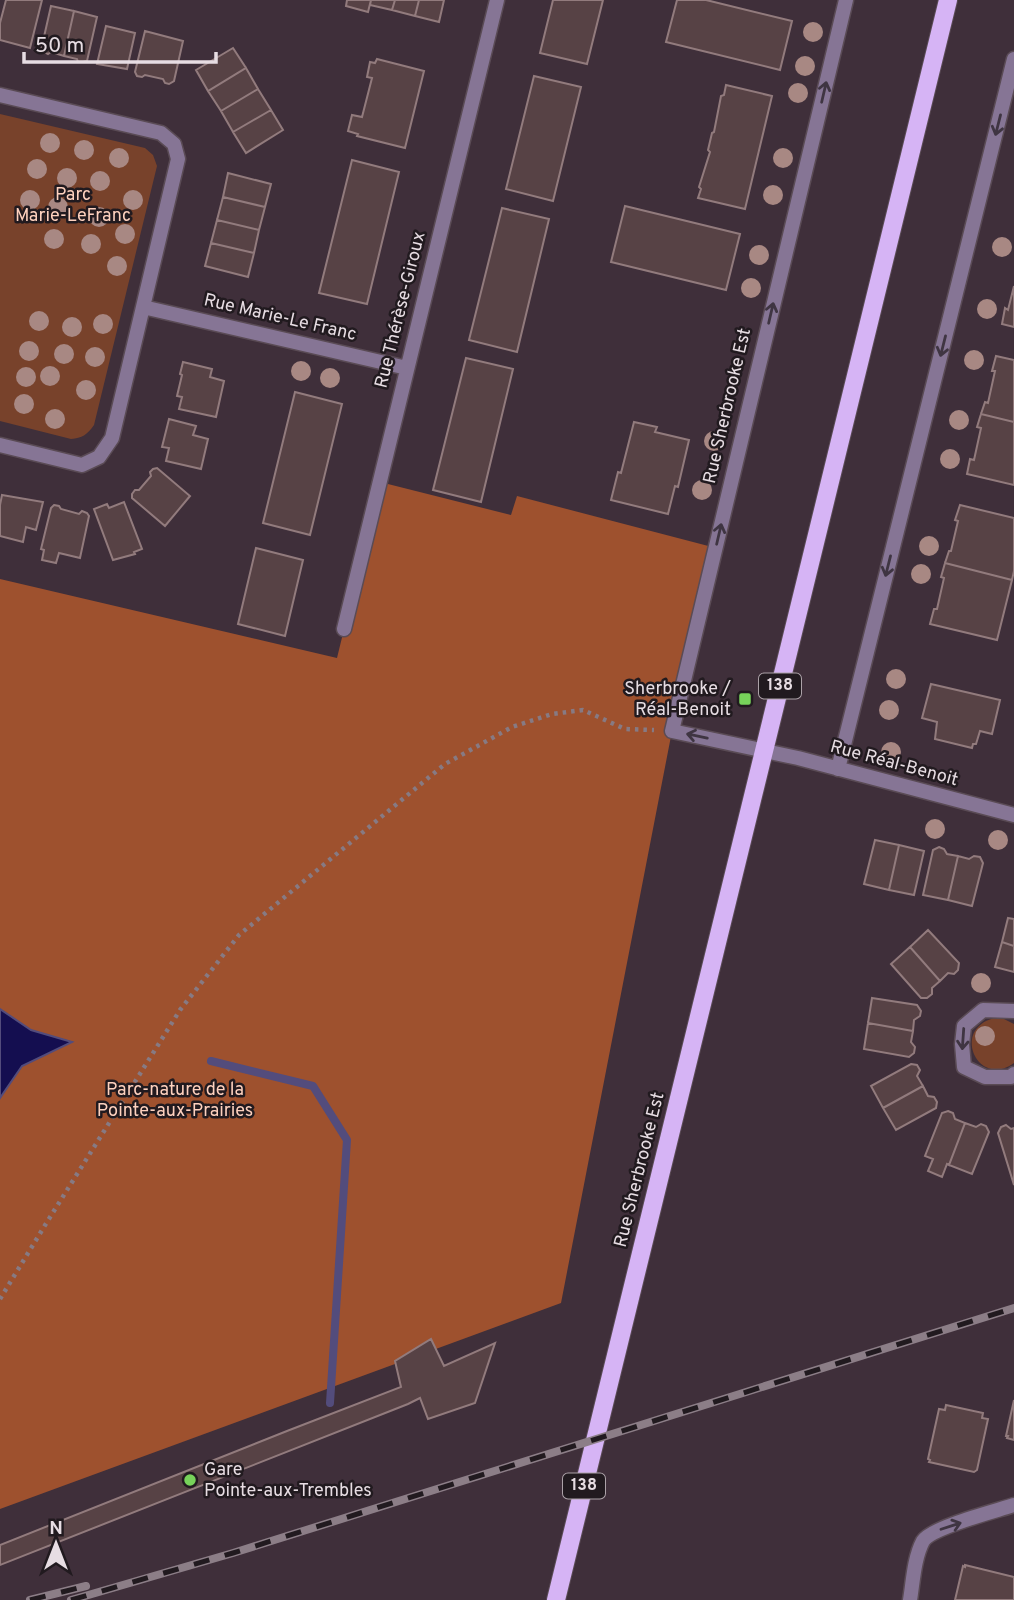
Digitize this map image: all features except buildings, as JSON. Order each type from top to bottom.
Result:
[{"type":"main road","name":"Rue Sherbrooke Est","points":[[556,1600],[948,0]]},
{"type":"street","name":"Rue Thérèse-Giroux","points":[[344,629],[496,0]]},
{"type":"street","name":"Rue Sherbrooke Est","points":[[672,731],[846,0]]},
{"type":"street","points":[[838,769],[1014,59]]},
{"type":"street","points":[[0,95],[161,133],[174,144],[178,159],[112,438],[99,457],[82,465],[0,445]]},
{"type":"street","name":"Rue Marie-Le Franc","points":[[143,307],[407,368]]},
{"type":"street","points":[[672,731],[764,750]]},
{"type":"street","name":"Rue Réal-Benoit","points":[[764,750],[1014,815]]},
{"type":"street","points":[[1014,1011],[983,1010],[964,1026],[962,1044],[964,1067],[985,1077],[1011,1077],[1014,1074]]},
{"type":"street","points":[[910,1600],[924,1540],[939,1530],[1014,1505]]},
{"type":"path","points":[[0,1300],[180,1010],[240,935],[445,764],[512,727],[552,714],[583,710],[625,729],[672,731]]},
{"type":"green space","name":"Parc Marie-LeFranc","points":[[0,114],[145,148],[153,155],[157,166],[94,425],[87,434],[78,438],[71,439],[0,421]]},
{"type":"green space","name":"Parc-nature de la Pointe-aux-Prairies","points":[[380,482],[511,515],[517,496],[716,548],[672,731],[561,1303],[0,1509],[0,1098],[22,1066],[70,1041],[31,1030],[0,1009],[0,579],[337,658]]},
{"type":"green space","points":[[994,1018],[1014,1024],[1014,1063],[1001,1069],[990,1069],[981,1063],[974,1055],[972,1044],[974,1034],[981,1024]]},
{"type":"shaded area","points":[[0,1009],[31,1030],[72,1042],[22,1066],[0,1098]]},
{"type":"waterway","points":[[211,1061],[313,1086],[347,1140],[330,1403]]},
{"type":"railway","points":[[71,1600],[233,1553],[1014,1308]]},
{"type":"railway","points":[[30,1600],[86,1586]]},
{"type":"place","name":"Sherbrooke / Réal-Benoit","points":[[745,699]]},
{"type":"place","name":"Gare Pointe-aux-Trembles","points":[[190,1480]]}]
